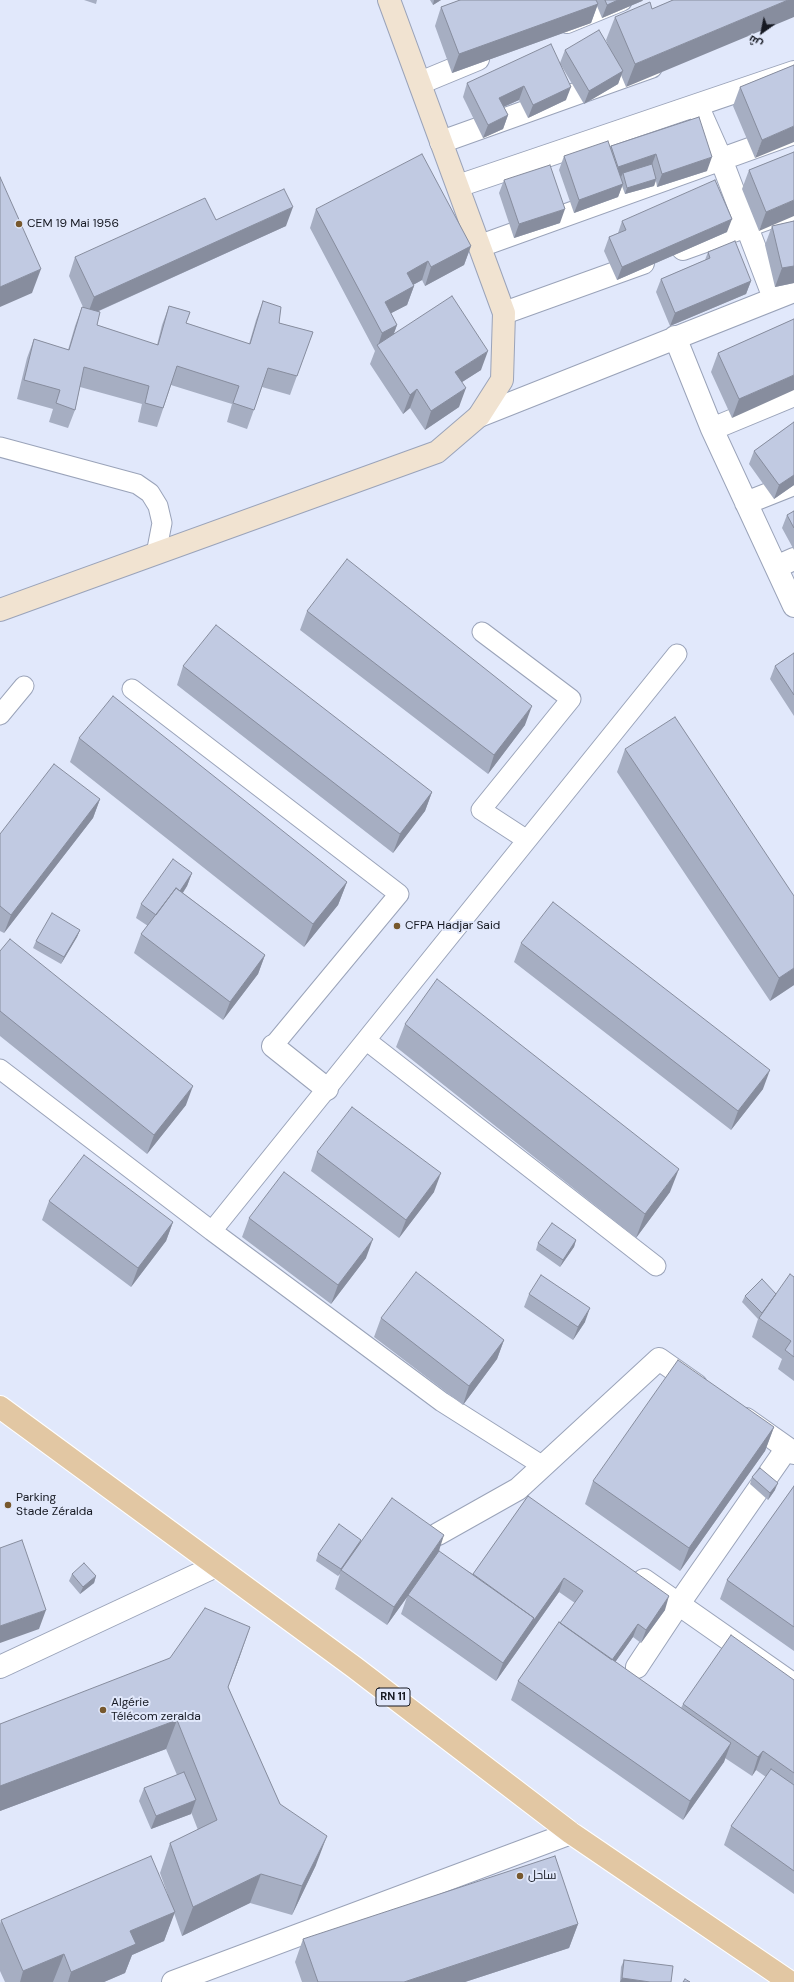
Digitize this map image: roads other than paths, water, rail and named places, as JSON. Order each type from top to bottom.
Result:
[{"type":"main road","points":[[0,610],[437,452],[479,416],[502,380],[504,313],[441,142],[392,1]]},
{"type":"main road","name":"RN 11","points":[[0,1407],[354,1667],[572,1833],[790,1982]]},
{"type":"street","points":[[549,30],[621,0]]},
{"type":"street","points":[[420,83],[499,50]]},
{"type":"street","points":[[441,142],[666,62]]},
{"type":"street","points":[[458,186],[794,72]]},
{"type":"street","points":[[479,416],[784,294],[746,227],[721,159],[697,105]]},
{"type":"street","points":[[480,246],[794,133]]},
{"type":"street","points":[[504,313],[794,210]]},
{"type":"street","points":[[675,337],[712,429],[746,503],[785,563],[794,606]]},
{"type":"street","points":[[712,429],[794,395]]},
{"type":"street","points":[[746,503],[794,484]]},
{"type":"street","points":[[273,1046],[327,1089]]},
{"type":"street","points":[[438,1534],[518,1489],[659,1359],[711,1395]]},
{"type":"street","points":[[637,1667],[678,1605],[791,1451],[730,1408]]},
{"type":"street","points":[[518,1489],[537,1503]]},
{"type":"street","points":[[0,1667],[216,1566]]},
{"type":"street","points":[[627,1568],[794,1685]]},
{"type":"street","points":[[172,1982],[572,1833]]},
{"type":"lane","points":[[0,447],[137,484],[150,493],[158,506],[162,523],[156,554]]},
{"type":"lane","points":[[482,632],[571,699],[481,810],[527,840]]},
{"type":"lane","points":[[212,1232],[327,1089],[367,1042],[677,654]]},
{"type":"lane","points":[[0,714],[24,686]]},
{"type":"lane","points":[[132,689],[399,894],[273,1046]]},
{"type":"lane","points":[[367,1042],[656,1266]]},
{"type":"lane","points":[[0,1069],[212,1232],[442,1402],[544,1466]]},
{"type":"place","name":"CEM 19 Mai 1956","points":[[19,224]]},
{"type":"place","name":"CFPA Hadjar Said","points":[[397,926]]},
{"type":"place","name":"Parking Stade Zéralda","points":[[8,1505]]},
{"type":"place","name":"Algérie Télécom zeralda","points":[[103,1710]]},
{"type":"place","name":"ساحل","points":[[520,1876]]}]
